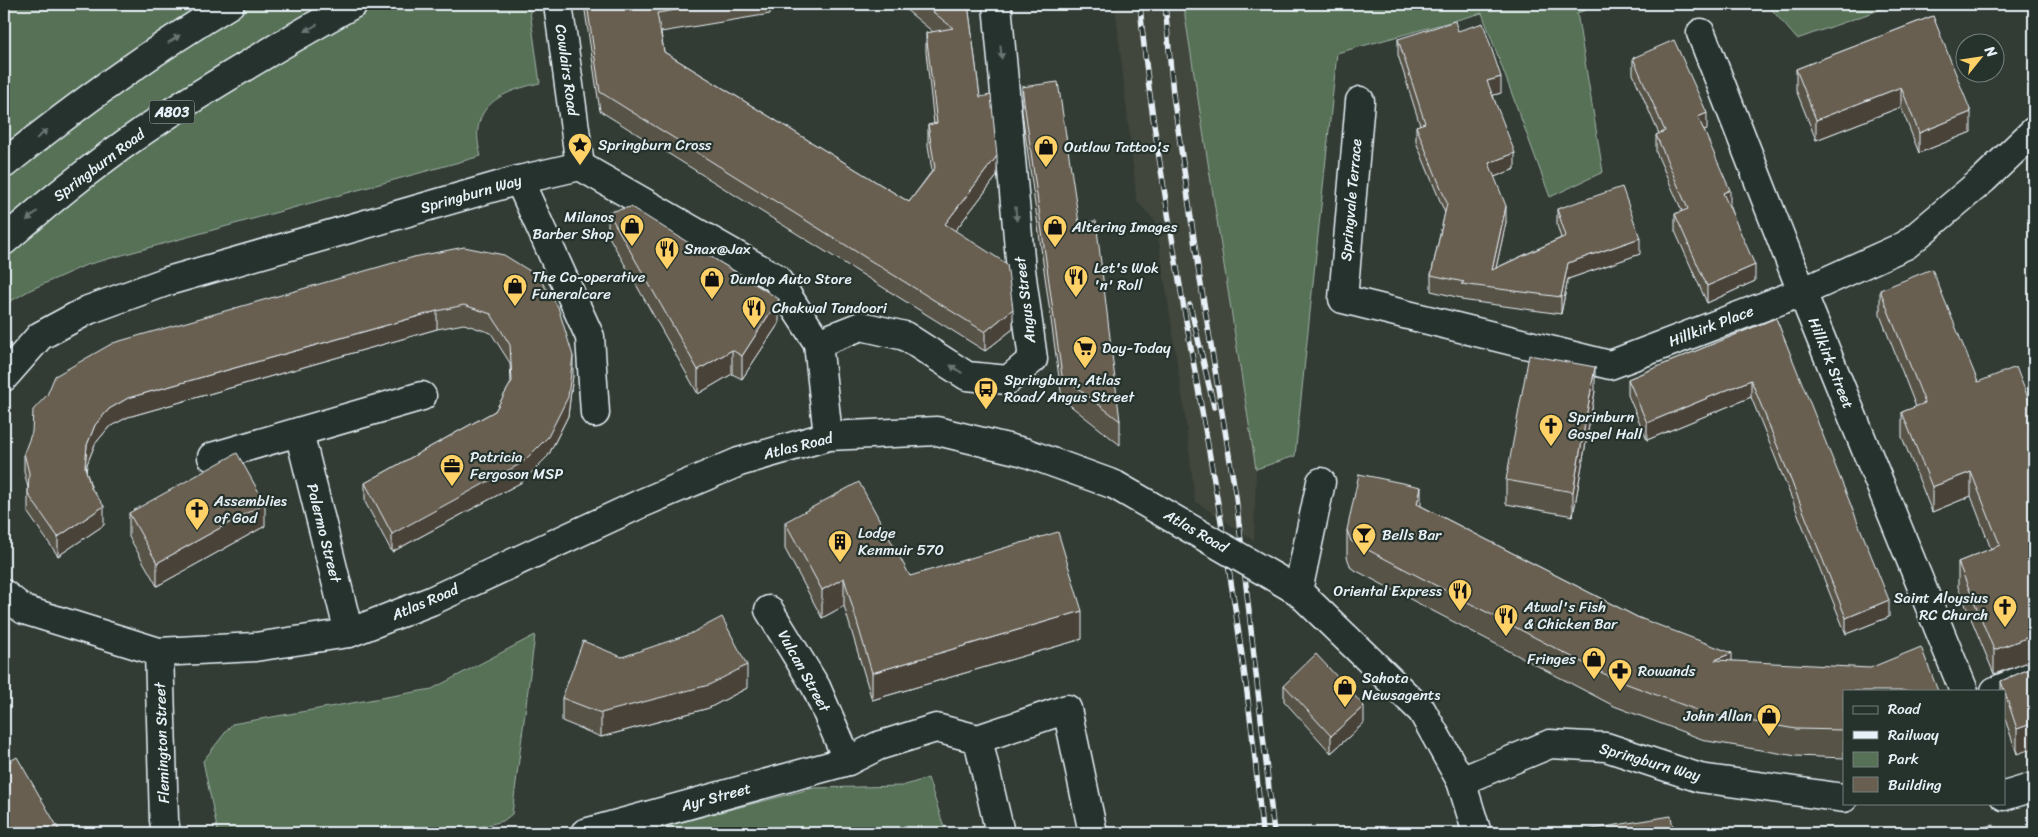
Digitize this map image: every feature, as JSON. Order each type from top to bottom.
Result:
[{"type":"street","points":[[4,164],[63,117],[136,64],[230,4]]},
{"type":"street","name":"Springburn Road","points":[[4,241],[99,162],[163,117],[254,61],[353,4]]},
{"type":"street","name":"Cowlairs Road","points":[[558,4],[580,166]]},
{"type":"street","name":"Angus Street","points":[[818,342],[861,326],[905,336],[967,376],[1008,380],[1032,359],[1021,270],[997,4]]},
{"type":"street","name":"Hillkirk Street","points":[[1701,33],[1802,292],[1964,690]]},
{"type":"street","name":"Springvale Terrace","points":[[1343,299],[1360,101]]},
{"type":"street","name":"Hillkirk Place","points":[[1343,299],[1610,365],[1802,292],[1906,245],[1984,179],[2034,131]]},
{"type":"street","points":[[580,166],[776,278],[818,342],[828,436]]},
{"type":"street","name":"Springburn Way","points":[[4,377],[40,336],[88,310],[168,281],[519,180],[580,166]]},
{"type":"street","points":[[519,180],[590,336],[595,413]]},
{"type":"street","points":[[212,457],[422,396]]},
{"type":"street","name":"Atlas Road","points":[[4,594],[24,610],[159,652],[255,647],[349,633],[430,601],[640,504],[739,462],[828,436],[936,431],[1024,452],[1115,485],[1298,591],[1422,711],[1461,780],[1477,833]]},
{"type":"street","name":"Palermo Street","points":[[299,432],[349,633]]},
{"type":"street","points":[[1298,591],[1321,482]]},
{"type":"street","name":"Vulcan Street","points":[[769,610],[816,687],[848,761]]},
{"type":"street","name":"Flemington Street","points":[[159,652],[166,833]]},
{"type":"street","points":[[1997,690],[2034,675]]},
{"type":"street","points":[[1000,833],[978,739],[1067,709],[1093,833]]},
{"type":"street","name":"Ayr Street","points":[[584,833],[848,761],[878,746],[936,728],[978,739]]},
{"type":"street","name":"Springburn Way","points":[[1461,780],[1550,744],[1606,747],[1700,778],[1843,798]]},
{"type":"street","points":[[2006,795],[2034,787]]},
{"type":"shaded area","points":[[1115,4],[1185,4],[1185,16],[1256,469],[1254,541],[1195,501],[1185,414],[1156,222],[1137,201]]},
{"type":"green space","points":[[4,4],[529,4],[540,83],[512,91],[490,104],[483,114],[479,125],[478,139],[481,156],[86,265],[30,290],[4,305]]},
{"type":"green space","points":[[1185,4],[1603,4],[1577,13],[1603,172],[1550,197],[1482,13],[1337,53],[1295,456],[1256,469],[1185,16]]},
{"type":"green space","points":[[1767,4],[1896,4],[1797,39]]},
{"type":"green space","points":[[535,635],[512,814],[503,821],[457,833],[218,833],[203,761],[232,724],[432,689]]},
{"type":"green space","points":[[928,778],[946,833],[639,833],[814,788],[902,786]]},
{"type":"building","points":[[587,4],[715,4],[657,13],[664,52],[909,202],[935,168],[928,125],[937,123],[926,33],[953,28],[923,4],[968,4],[980,97],[991,95],[997,156],[945,224],[1007,264],[1013,309],[985,332],[600,92]]},
{"type":"building","points":[[1933,16],[1956,74],[1956,82],[1959,82],[1971,112],[1919,133],[1901,87],[1816,120],[1796,69]]},
{"type":"building","points":[[1455,21],[1458,31],[1483,23],[1501,77],[1487,81],[1515,153],[1489,163],[1506,206],[1492,270],[1566,236],[1557,209],[1622,187],[1640,238],[1568,263],[1561,297],[1461,284],[1464,282],[1431,275],[1447,203],[1416,126],[1425,123],[1398,39]]},
{"type":"building","points":[[1674,40],[1707,113],[1698,117],[1730,190],[1723,193],[1755,265],[1707,286],[1675,214],[1688,209],[1656,135],[1665,131],[1633,58]]},
{"type":"building","points":[[1058,82],[1079,223],[1096,221],[1120,421],[1062,376],[1022,87]]},
{"type":"building","points":[[631,207],[779,299],[742,356],[732,350],[698,370],[608,212]]},
{"type":"building","points":[[464,247],[504,255],[538,276],[558,307],[573,356],[568,397],[548,437],[522,463],[392,534],[365,483],[495,411],[512,381],[510,345],[491,314],[464,305],[128,398],[109,409],[95,425],[87,445],[85,467],[91,488],[104,506],[58,537],[28,494],[29,473],[24,453],[32,432],[33,410],[47,395],[55,376],[113,343],[414,257]]},
{"type":"building","points":[[1932,269],[1978,382],[2016,367],[2034,413],[2034,635],[1994,650],[1958,562],[2000,545],[1971,472],[1932,487],[1902,412],[1925,403],[1880,290]]},
{"type":"building","points":[[1776,318],[1889,600],[1846,618],[1751,380],[1647,423],[1628,379]]},
{"type":"building","name":"Sprinburn Gospel Hall","points":[[1529,355],[1595,367],[1573,492],[1506,480]]},
{"type":"building","points":[[237,453],[265,503],[157,563],[129,513]]},
{"type":"building","points":[[1359,474],[1421,487],[1417,504],[1637,617],[1732,653],[1715,660],[1870,668],[1921,647],[1938,690],[1843,690],[1843,730],[1796,729],[1707,714],[1614,679],[1351,541],[1347,530]]},
{"type":"building","points":[[859,482],[910,576],[1058,532],[1082,611],[872,673],[844,578],[822,590],[785,522]]},
{"type":"building","points":[[722,617],[747,665],[709,685],[601,713],[562,698],[583,641],[622,657],[690,634]]},
{"type":"building","points":[[1316,654],[1364,706],[1331,736],[1284,685]]},
{"type":"building","points":[[2034,667],[2034,723],[2017,729],[2006,696],[2006,690],[2004,690],[2001,681]]},
{"type":"building","points":[[17,757],[61,833],[4,833],[4,765]]},
{"type":"building","points":[[1671,816],[1674,833],[1574,833],[1574,832]]},
{"type":"building","points":[[1994,825],[1995,833],[1950,833]]},
{"type":"railway","points":[[1140,4],[1160,166],[1237,618],[1247,690],[1262,833]]},
{"type":"railway","points":[[1165,4],[1173,94],[1198,267],[1236,497],[1274,833]]},
{"type":"railway","points":[[1190,305],[1214,407]]},
{"type":"place","name":"Springburn Cross","points":[[580,166]]},
{"type":"place","name":"Outlaw Tattoo's","points":[[1046,168]]},
{"type":"place","name":"Milanos Barber Shop","points":[[632,247]]},
{"type":"place","name":"Altering Images","points":[[1055,248]]},
{"type":"place","name":"Snax@Jax","points":[[667,270]]},
{"type":"place","name":"Let's Wok 'n' Roll","points":[[1076,298]]},
{"type":"place","name":"Dunlop Auto Store","points":[[712,300]]},
{"type":"place","name":"The Co-operative Funeralcare","points":[[515,307]]},
{"type":"place","name":"Chakwal Tandoori","points":[[754,329]]},
{"type":"place","name":"Day-Today","points":[[1085,369]]},
{"type":"place","name":"Springburn, Atlas Road/ Angus Street","points":[[986,410]]},
{"type":"place","name":"Sprinburn Gospel Hall","points":[[1551,447]]},
{"type":"place","name":"Patricia Fergoson MSP","points":[[452,487]]},
{"type":"place","name":"Assemblies of God","points":[[197,531]]},
{"type":"place","name":"Bells Bar","points":[[1364,556]]},
{"type":"place","name":"Lodge Kenmuir 570","points":[[840,563]]},
{"type":"place","name":"Oriental Express","points":[[1460,612]]},
{"type":"place","name":"Saint Aloysius RC Church","points":[[2005,628]]},
{"type":"place","name":"Atwal's Fish & Chicken Bar","points":[[1506,637]]},
{"type":"place","name":"Fringes","points":[[1594,680]]},
{"type":"place","name":"Rowands","points":[[1620,692]]},
{"type":"place","name":"Sahota Newsagents","points":[[1345,708]]},
{"type":"place","name":"John Allan","points":[[1769,737]]}]
